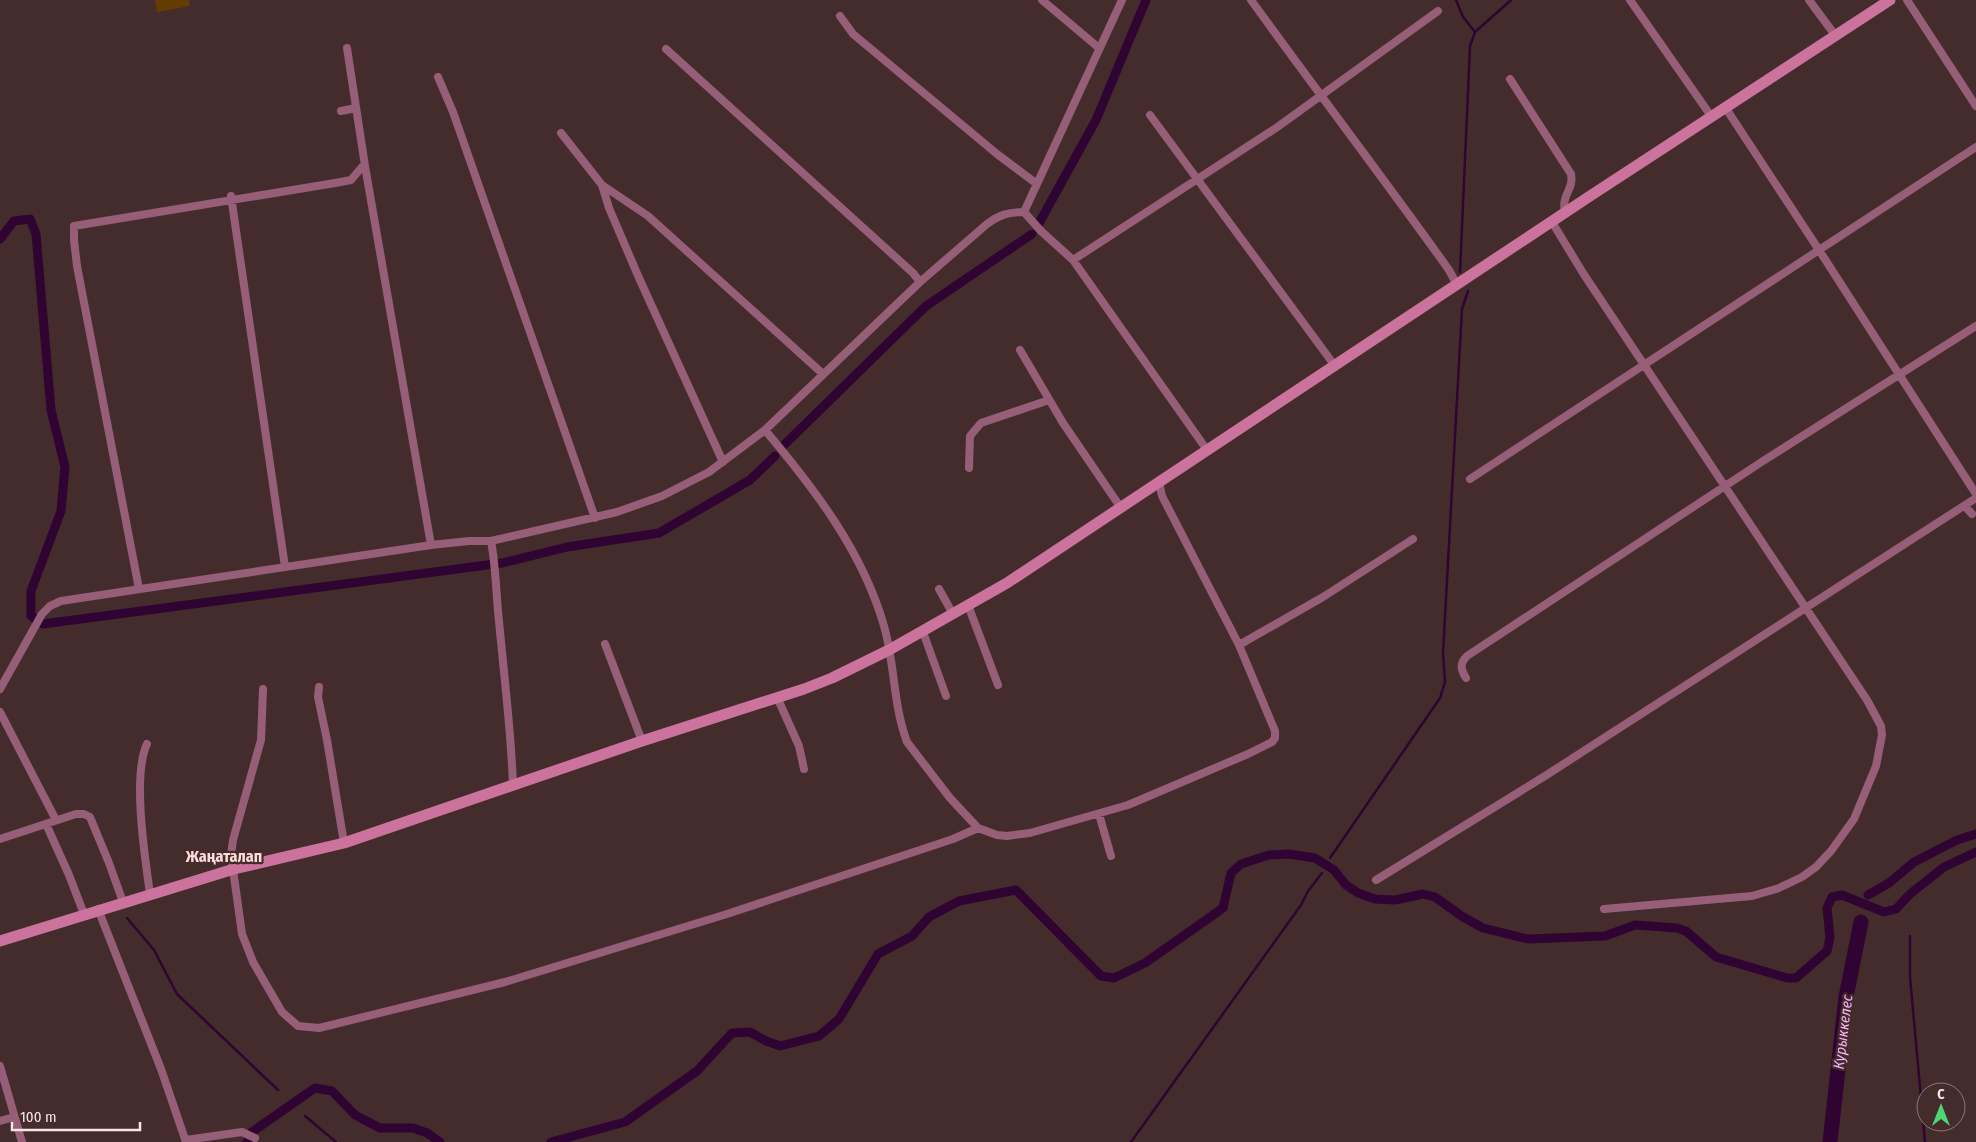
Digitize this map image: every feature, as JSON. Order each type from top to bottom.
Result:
[{"type":"main road","points":[[0,940],[234,869],[344,843],[513,784],[832,678],[889,650],[1007,583],[1564,213],[1890,0]]},
{"type":"street","points":[[1042,0],[1099,48]]},
{"type":"street","points":[[1024,212],[1122,0]]},
{"type":"street","points":[[1251,0],[1320,96],[1374,166],[1449,270],[1457,285]]},
{"type":"street","points":[[1630,0],[1711,116]]},
{"type":"street","points":[[1808,0],[1834,35]]},
{"type":"street","points":[[1907,0],[1976,106]]},
{"type":"street","points":[[1073,260],[1276,128],[1438,10]]},
{"type":"street","points":[[840,16],[853,34],[997,154],[1037,184]]},
{"type":"street","points":[[347,48],[365,166],[431,545]]},
{"type":"street","points":[[666,49],[913,273],[920,282]]},
{"type":"street","points":[[438,77],[453,112],[595,518]]},
{"type":"street","points":[[1510,79],[1572,174],[1572,183],[1563,199],[1564,213]]},
{"type":"street","points":[[1376,880],[1544,776],[1965,506],[1976,496],[1725,107]]},
{"type":"street","points":[[341,111],[356,108]]},
{"type":"street","points":[[1150,115],[1335,366]]},
{"type":"street","points":[[560,133],[602,185],[648,216],[823,374]]},
{"type":"street","points":[[1470,479],[1976,147]]},
{"type":"street","points":[[139,589],[77,266],[74,226],[231,198],[351,180],[365,166]]},
{"type":"street","points":[[602,185],[609,208],[639,278],[723,462]]},
{"type":"street","points":[[231,198],[285,567]]},
{"type":"street","points":[[0,689],[42,614],[50,606],[62,601],[431,545],[490,541],[595,518],[642,505],[662,496],[709,472],[765,430],[920,282],[997,216],[1007,213],[1024,212]]},
{"type":"street","points":[[1024,212],[1041,231],[1073,260],[1207,450]]},
{"type":"street","points":[[1552,222],[1583,273],[1645,364],[1724,487],[1867,700],[1881,726],[1882,740],[1878,761],[1854,819],[1831,851],[1816,867],[1802,877],[1770,891],[1752,896],[1604,909]]},
{"type":"street","points":[[1466,678],[1460,666],[1467,656],[1724,487],[1976,326]]},
{"type":"street","points":[[1020,350],[1096,474],[1121,508]]},
{"type":"street","points":[[969,468],[970,436],[981,424],[1049,400]]},
{"type":"street","points":[[765,430],[851,546],[880,614],[889,650],[903,732],[907,742],[950,798],[978,828],[998,835],[1030,833],[1128,805],[1274,740],[1275,731],[1240,645],[1162,496],[1159,482]]},
{"type":"street","points":[[1965,506],[1972,514]]},
{"type":"street","points":[[1240,645],[1323,597],[1413,539]]},
{"type":"street","points":[[490,541],[494,557],[511,733],[513,784]]},
{"type":"street","points":[[939,589],[953,614]]},
{"type":"street","points":[[968,605],[998,685]]},
{"type":"street","points":[[923,632],[946,696]]},
{"type":"street","points":[[605,644],[642,741]]},
{"type":"street","points":[[319,687],[318,703],[327,740],[344,843]]},
{"type":"street","points":[[262,689],[261,740],[233,840],[231,855],[242,934],[253,962],[282,1012],[298,1026],[319,1028],[505,982],[762,903],[954,839],[978,828]]},
{"type":"street","points":[[777,697],[799,746],[804,769]]},
{"type":"street","points":[[0,712],[56,820]]},
{"type":"street","points":[[147,744],[142,758],[142,833],[150,894]]},
{"type":"street","points":[[0,839],[76,814],[84,814],[90,817],[123,902]]},
{"type":"street","points":[[1100,814],[1111,856]]},
{"type":"street","points":[[46,824],[70,875],[84,914]]},
{"type":"street","points":[[98,909],[161,1069],[186,1141],[242,1132],[255,1138]]},
{"type":"street","points":[[0,1066],[22,1142]]},
{"type":"street","points":[[0,1121],[14,1117]]},
{"type":"shaded area","points":[[155,0],[189,0],[190,6],[157,12]]},
{"type":"waterway","points":[[1038,225],[1096,120],[1146,0]]},
{"type":"waterway","points":[[1456,0],[1463,17],[1475,32]]},
{"type":"waterway","points":[[1460,272],[1470,46],[1475,32],[1511,0]]},
{"type":"waterway","points":[[0,239],[14,221],[30,219],[36,234],[51,410],[65,467],[61,511],[31,591],[31,616],[43,624],[502,563],[567,547],[659,533],[750,480],[775,456]]},
{"type":"waterway","points":[[783,446],[926,306],[1032,234]]},
{"type":"waterway","points":[[1330,858],[1440,698],[1445,682],[1443,653],[1462,309],[1468,291]]},
{"type":"waterway","points":[[1868,895],[1889,883],[1914,862],[1957,840],[1976,834]]},
{"type":"waterway","points":[[551,1142],[625,1122],[697,1071],[732,1033],[750,1032],[780,1046],[819,1036],[839,1019],[878,954],[912,936],[929,917],[959,901],[1016,890],[1101,976],[1114,978],[1145,963],[1223,908],[1231,873],[1241,864],[1269,855],[1289,854],[1315,858],[1334,870],[1346,885],[1358,893],[1375,899],[1395,900],[1423,894],[1435,897],[1463,917],[1483,928],[1528,939],[1605,936],[1635,925],[1677,928],[1686,931],[1716,957],[1787,978],[1796,978],[1827,951],[1830,938],[1827,908],[1832,897],[1842,895],[1884,912],[1896,909],[1910,894],[1944,867],[1976,852]]},
{"type":"waterway","points":[[1131,1142],[1322,873]]},
{"type":"waterway","points":[[127,918],[154,950],[177,994],[278,1090]]},
{"type":"waterway","name":"Курыккелес","points":[[1830,1142],[1846,997],[1861,922]]},
{"type":"waterway","points":[[1910,936],[1910,977],[1925,1142]]},
{"type":"waterway","points":[[247,1142],[252,1132],[315,1088],[332,1091],[355,1115],[380,1128],[413,1128],[427,1133],[440,1142]]},
{"type":"waterway","points":[[305,1116],[336,1142]]},
{"type":"district","name":"Жаңаталап","points":[[224,856]]}]
